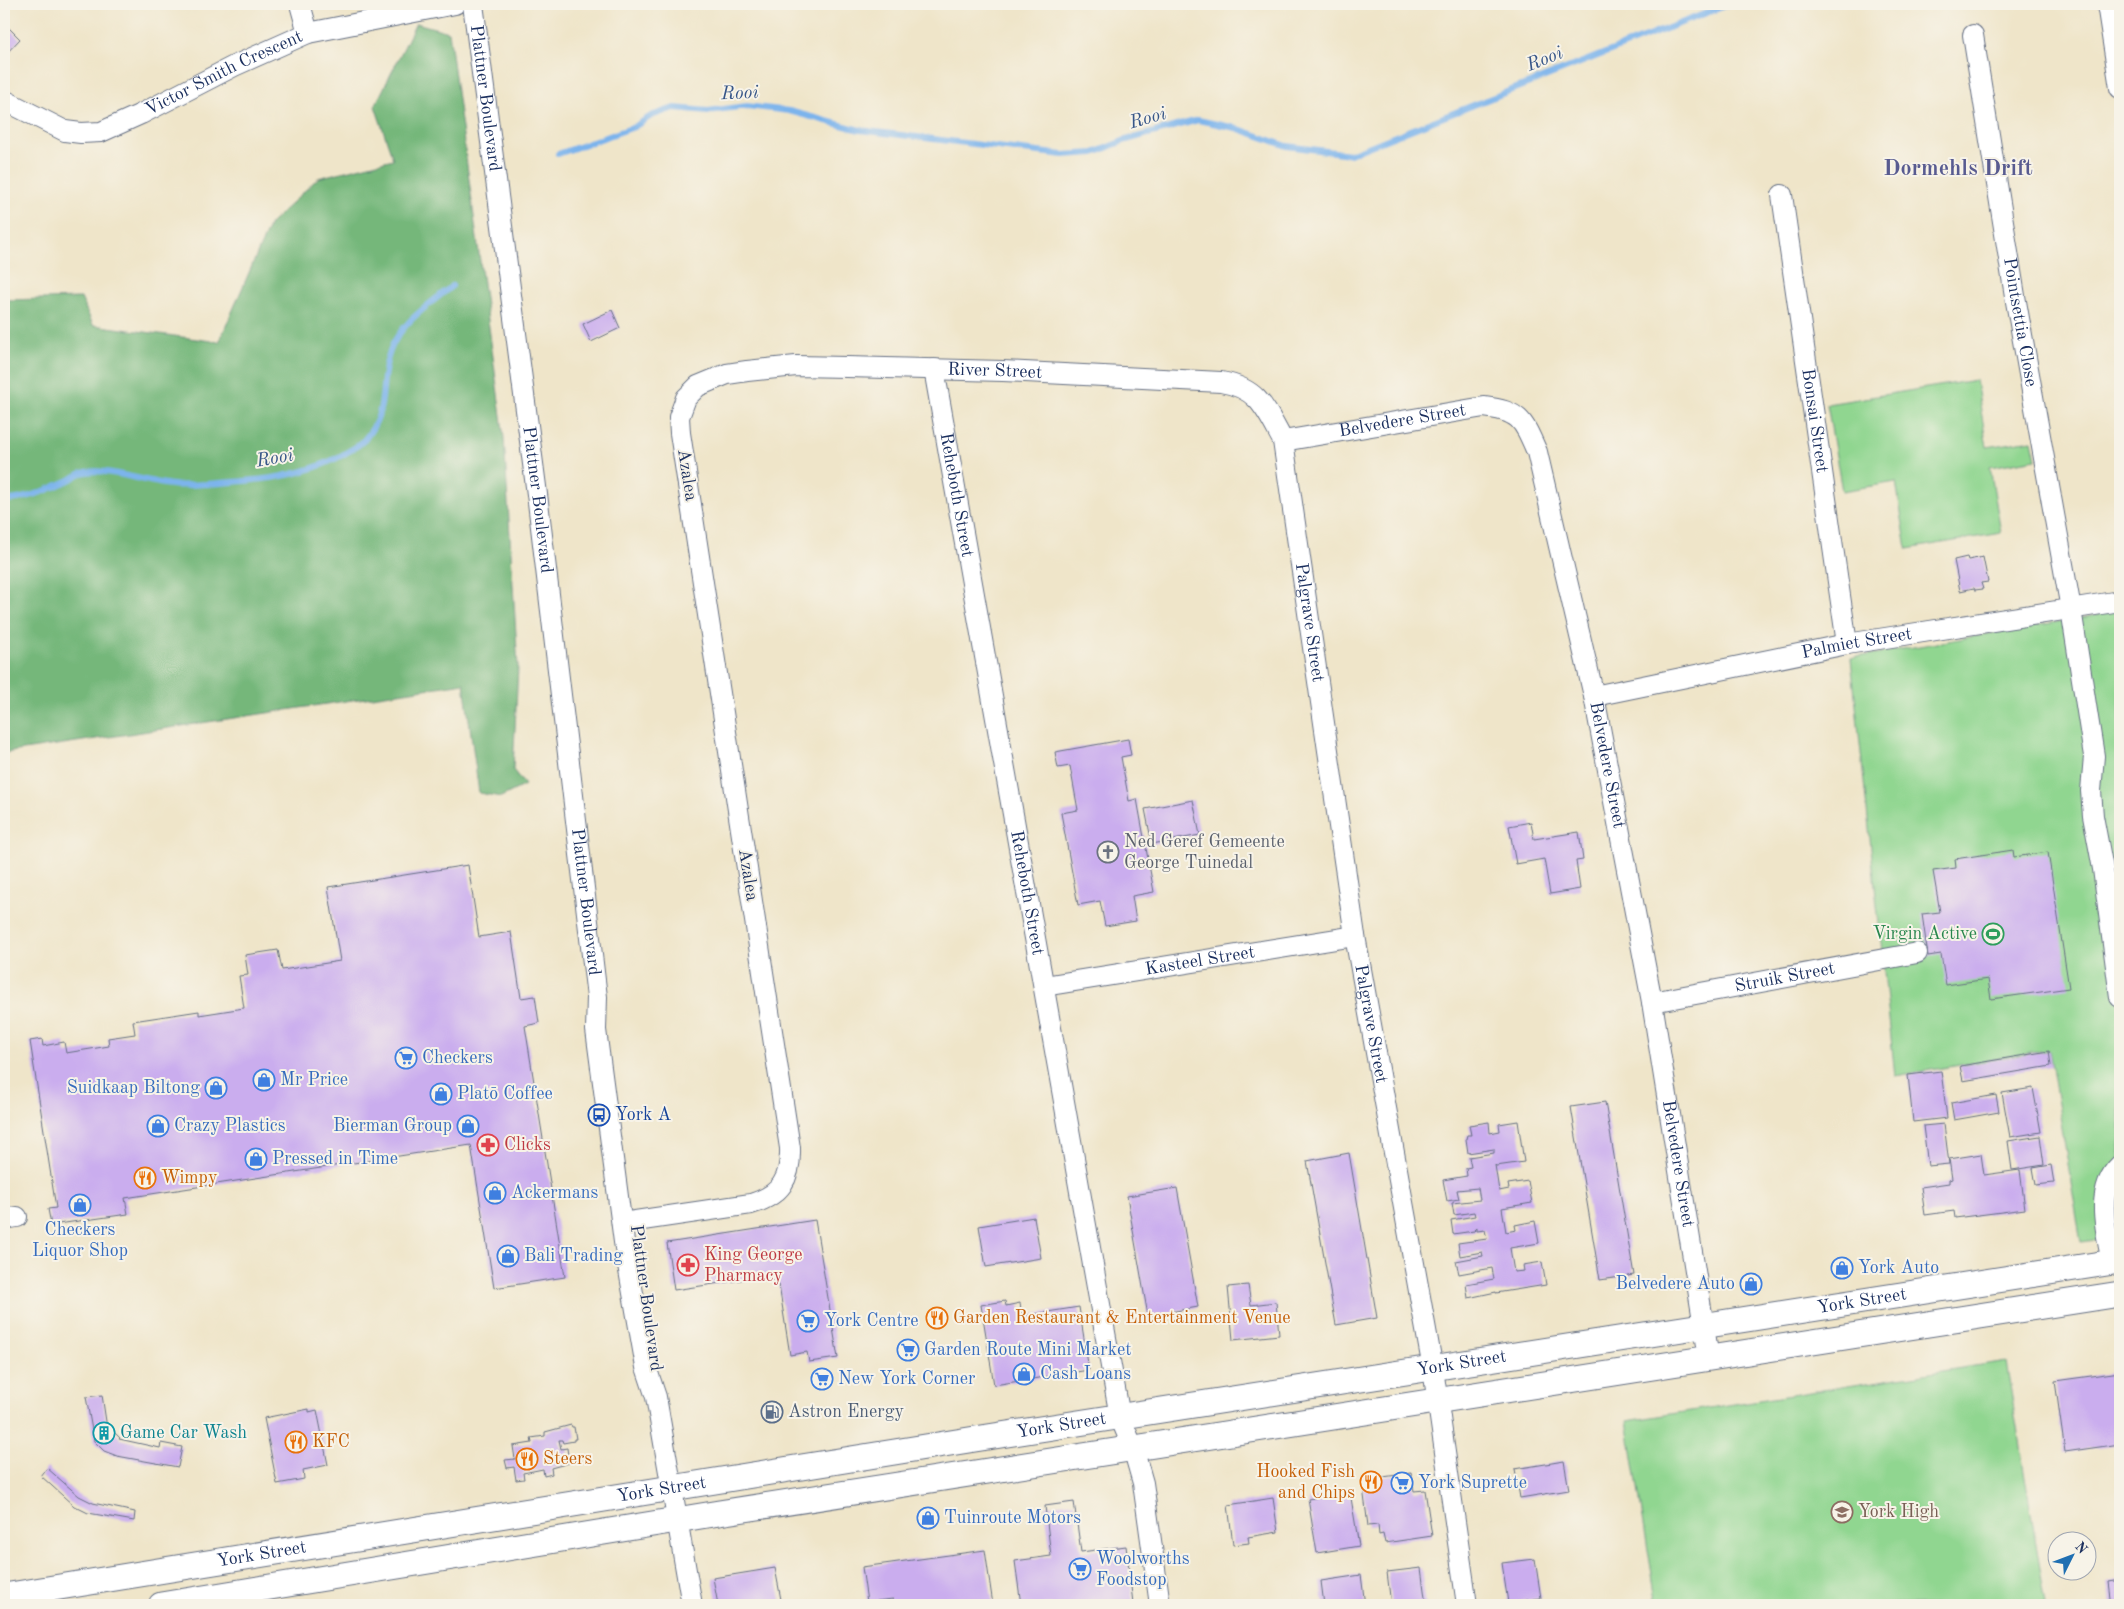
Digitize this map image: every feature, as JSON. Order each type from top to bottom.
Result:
[{"type":"main road","name":"York Street","points":[[4,1596],[671,1488],[2116,1262]]},
{"type":"main road","name":"York Street","points":[[161,1605],[677,1520],[2120,1294]]},
{"type":"street","points":[[300,4],[308,33]]},
{"type":"street","name":"Victor Smith Crescent","points":[[4,100],[66,131],[81,133],[101,132],[141,114],[234,66],[308,33],[455,4]]},
{"type":"street","name":"Plattner Boulevard","points":[[473,4],[538,502],[596,997],[596,1030],[628,1222],[658,1366],[655,1393],[692,1605]]},
{"type":"street","points":[[2107,4],[2120,88]]},
{"type":"street","name":"Pointsettia Close","points":[[1973,35],[2015,296],[2071,610],[2094,756],[2091,791],[2093,816],[2103,868],[2120,997]]},
{"type":"street","name":"Bonsai Street","points":[[1782,195],[1847,644]]},
{"type":"street","name":"River Street","points":[[686,398],[698,386],[727,374],[796,366],[934,369],[1221,382],[1238,385],[1250,391],[1264,406],[1283,441]]},
{"type":"street","name":"Reheboth Street","points":[[934,369],[1120,1417],[1133,1448],[1143,1483],[1160,1605]]},
{"type":"street","name":"Azalea","points":[[628,1222],[751,1204],[764,1200],[780,1189],[786,1180],[791,1164],[680,433],[679,417],[686,398]]},
{"type":"street","name":"Belvedere Street","points":[[1283,441],[1484,406],[1506,410],[1524,424],[1537,452],[1594,696],[1652,1002],[1709,1358]]},
{"type":"street","name":"Palgrave Street","points":[[1283,441],[1355,936],[1433,1368],[1467,1605]]},
{"type":"street","name":"Palmiet Street","points":[[1594,696],[1847,644],[2120,601]]},
{"type":"street","name":"Kasteel Street","points":[[1044,986],[1355,936]]},
{"type":"street","name":"Struik Street","points":[[1652,1002],[1917,953]]},
{"type":"street","points":[[2116,1262],[2105,1224],[2104,1196],[2110,1178],[2120,1164]]},
{"type":"green space","points":[[416,23],[449,32],[504,438],[518,667],[513,770],[525,785],[501,797],[479,793],[464,683],[4,753],[4,300],[81,298],[93,325],[219,342],[270,224],[318,178],[393,159],[375,106]]},
{"type":"green space","points":[[1976,380],[1987,447],[2032,440],[2036,459],[1990,467],[2001,533],[1907,549],[1896,482],[1842,491],[1827,404]]},
{"type":"green space","points":[[2120,611],[2120,1236],[2081,1242],[2049,1050],[1895,1076],[1851,658]]},
{"type":"green space","name":"York High","points":[[2006,1361],[2046,1605],[1657,1605],[1627,1421]]},
{"type":"building","points":[[4,23],[20,39],[4,56]]},
{"type":"building","points":[[612,310],[620,328],[591,342],[583,324]]},
{"type":"building","points":[[1967,557],[1968,560],[1983,557],[1988,582],[1981,583],[1983,589],[1975,590],[1974,588],[1960,591],[1954,560]]},
{"type":"building","name":"Ned Geref Gemeente George Tuinedal","points":[[1128,739],[1131,755],[1121,757],[1129,801],[1137,799],[1154,892],[1132,896],[1136,921],[1105,926],[1100,901],[1078,905],[1061,813],[1078,810],[1070,766],[1058,768],[1055,752]]},
{"type":"building","points":[[1193,800],[1200,835],[1152,844],[1145,809]]},
{"type":"building","points":[[1531,822],[1534,839],[1579,832],[1583,860],[1576,861],[1580,889],[1550,894],[1544,859],[1516,864],[1509,826]]},
{"type":"building","name":"Virgin Active","points":[[2013,850],[2014,857],[2048,852],[2069,988],[1991,999],[1988,979],[1946,985],[1941,954],[1928,956],[1922,914],[1940,912],[1933,871],[1956,868],[1955,859]]},
{"type":"building","points":[[468,865],[479,937],[511,932],[521,998],[535,996],[539,1023],[525,1026],[565,1277],[494,1288],[471,1145],[125,1198],[128,1214],[51,1225],[48,1209],[56,1208],[30,1041],[42,1039],[43,1046],[64,1042],[66,1053],[109,1046],[108,1038],[135,1034],[133,1021],[199,1011],[199,1015],[244,1008],[239,976],[248,975],[245,955],[278,950],[282,970],[340,961],[328,887]]},
{"type":"building","points":[[2049,1051],[2051,1066],[1963,1081],[1960,1066]]},
{"type":"building","points":[[1941,1071],[1947,1118],[1913,1122],[1908,1075]]},
{"type":"building","points":[[2033,1088],[2041,1132],[2010,1137],[2002,1093]]},
{"type":"building","points":[[1996,1095],[1999,1112],[1954,1120],[1951,1103]]},
{"type":"building","points":[[1605,1102],[1634,1275],[1600,1280],[1571,1107]]},
{"type":"building","points":[[1518,1121],[1524,1162],[1495,1165],[1499,1191],[1509,1189],[1508,1184],[1528,1181],[1532,1203],[1502,1208],[1506,1232],[1516,1230],[1515,1225],[1535,1221],[1539,1243],[1510,1248],[1514,1272],[1524,1271],[1523,1265],[1542,1262],[1546,1285],[1468,1298],[1466,1284],[1494,1279],[1492,1268],[1459,1274],[1456,1261],[1483,1256],[1482,1252],[1460,1256],[1458,1243],[1487,1239],[1485,1230],[1477,1231],[1477,1228],[1474,1231],[1453,1234],[1451,1220],[1475,1216],[1474,1212],[1454,1215],[1452,1203],[1480,1200],[1478,1188],[1457,1190],[1459,1199],[1447,1201],[1443,1180],[1467,1176],[1466,1168],[1471,1167],[1469,1157],[1494,1153],[1494,1149],[1468,1153],[1466,1139],[1467,1135],[1471,1135],[1469,1125],[1489,1122],[1490,1133],[1500,1131],[1499,1124]]},
{"type":"building","points":[[1944,1124],[1949,1164],[1928,1166],[1923,1126]]},
{"type":"building","points":[[2040,1136],[2044,1165],[2012,1170],[2008,1141]]},
{"type":"building","points":[[1349,1153],[1377,1318],[1336,1325],[1307,1161]]},
{"type":"building","points":[[1981,1154],[1984,1175],[2020,1170],[2025,1209],[1955,1218],[1954,1211],[1925,1215],[1921,1187],[1949,1183],[1949,1180],[1952,1179],[1949,1159]]},
{"type":"building","points":[[2051,1165],[2054,1183],[2036,1185],[2033,1168]]},
{"type":"building","points":[[1177,1188],[1198,1307],[1148,1316],[1127,1196]]},
{"type":"building","points":[[1034,1217],[1041,1258],[986,1267],[979,1226]]},
{"type":"building","name":"York Centre","points":[[815,1220],[838,1358],[809,1362],[807,1352],[790,1355],[779,1285],[767,1276],[674,1290],[667,1243]]},
{"type":"building","points":[[1248,1285],[1251,1305],[1276,1302],[1279,1335],[1233,1340],[1228,1287]]},
{"type":"building","points":[[1005,1301],[1006,1306],[1020,1303],[1022,1316],[1079,1307],[1089,1370],[994,1385],[981,1305]]},
{"type":"building","points":[[2120,1372],[2120,1444],[2065,1452],[2055,1381]]},
{"type":"building","name":"Game Car Wash","points":[[102,1395],[107,1428],[109,1427],[119,1439],[160,1448],[161,1443],[182,1447],[178,1467],[117,1456],[104,1451],[94,1441],[86,1397]]},
{"type":"building","name":"KFC","points":[[309,1409],[309,1412],[317,1410],[328,1465],[303,1470],[304,1479],[277,1484],[264,1418]]},
{"type":"building","points":[[571,1425],[574,1427],[576,1439],[563,1443],[562,1440],[559,1440],[561,1449],[567,1448],[569,1463],[551,1468],[552,1474],[544,1476],[543,1469],[523,1473],[524,1479],[516,1480],[514,1467],[507,1468],[505,1460],[515,1459],[513,1446],[532,1443],[531,1438],[545,1436],[545,1432]]},
{"type":"building","points":[[1564,1461],[1569,1490],[1520,1498],[1515,1469]]},
{"type":"building","points":[[47,1468],[79,1496],[93,1503],[135,1512],[134,1521],[88,1513],[74,1506],[41,1476]]},
{"type":"building","points":[[1411,1473],[1414,1491],[1425,1490],[1432,1536],[1385,1543],[1383,1534],[1379,1535],[1378,1525],[1368,1526],[1362,1480]]},
{"type":"building","points":[[1350,1492],[1359,1546],[1317,1553],[1308,1499]]},
{"type":"building","points":[[1273,1498],[1278,1532],[1248,1537],[1249,1543],[1233,1545],[1228,1505]]},
{"type":"building","points":[[1074,1502],[1081,1552],[1126,1546],[1133,1603],[1116,1605],[1021,1605],[1015,1561],[1051,1556],[1045,1506]]},
{"type":"building","points":[[985,1550],[993,1605],[894,1605],[893,1599],[867,1602],[862,1567]]},
{"type":"building","points":[[1535,1559],[1541,1598],[1508,1603],[1502,1563]]},
{"type":"building","points":[[775,1568],[782,1605],[718,1605],[713,1578]]},
{"type":"building","points":[[1421,1568],[1426,1605],[1391,1605],[1387,1572]]},
{"type":"building","points":[[1361,1575],[1365,1605],[1324,1605],[1321,1581]]},
{"type":"building","points":[[2120,1580],[2120,1605],[2111,1605],[2108,1582]]},
{"type":"waterway","name":"Rooi","points":[[558,154],[634,127],[651,116],[674,108],[708,111],[747,106],[789,111],[860,130],[1063,155],[1094,153],[1123,141],[1198,120],[1236,128],[1287,146],[1350,154],[1729,4]]},
{"type":"waterway","name":"Rooi","points":[[4,500],[19,499],[35,494],[82,473],[91,471],[114,473],[162,484],[185,486],[280,477],[298,473],[333,460],[359,445],[378,418],[386,363],[390,351],[401,332],[416,315],[452,286]]},
{"type":"place","name":"Ned Geref Gemeente George Tuinedal","points":[[1108,852]]},
{"type":"place","name":"Virgin Active","points":[[1993,934]]},
{"type":"place","name":"Checkers","points":[[406,1058]]},
{"type":"place","name":"Mr Price","points":[[264,1080]]},
{"type":"place","name":"Suidkaap Biltong","points":[[216,1088]]},
{"type":"place","name":"Platō Coffee","points":[[441,1094]]},
{"type":"place","name":"York A","points":[[599,1115]]},
{"type":"place","name":"Crazy Plastics","points":[[158,1126]]},
{"type":"place","name":"Bierman Group","points":[[468,1126]]},
{"type":"place","name":"Clicks","points":[[488,1145]]},
{"type":"place","name":"Pressed in Time","points":[[256,1159]]},
{"type":"place","name":"Wimpy","points":[[145,1178]]},
{"type":"place","name":"Ackermans","points":[[495,1193]]},
{"type":"place","name":"Checkers Liquor Shop","points":[[80,1205]]},
{"type":"place","name":"Bali Trading","points":[[508,1256]]},
{"type":"place","name":"King George Pharmacy","points":[[688,1265]]},
{"type":"place","name":"York Auto","points":[[1842,1268]]},
{"type":"place","name":"Belvedere Auto","points":[[1751,1284]]},
{"type":"place","name":"Garden Restaurant & Entertainment Venue","points":[[937,1318]]},
{"type":"place","name":"York Centre","points":[[808,1321]]},
{"type":"place","name":"Garden Route Mini Market","points":[[908,1350]]},
{"type":"place","name":"Cash Loans","points":[[1024,1374]]},
{"type":"place","name":"New York Corner","points":[[822,1379]]},
{"type":"place","name":"Astron Energy","points":[[772,1412]]},
{"type":"place","name":"Game Car Wash","points":[[104,1433]]},
{"type":"place","name":"KFC","points":[[296,1442]]},
{"type":"place","name":"Steers","points":[[527,1459]]},
{"type":"place","name":"Hooked Fish and Chips","points":[[1371,1482]]},
{"type":"place","name":"York Suprette","points":[[1402,1483]]},
{"type":"place","name":"York High","points":[[1842,1512]]},
{"type":"place","name":"Tuinroute Motors","points":[[928,1518]]},
{"type":"place","name":"Woolworths Foodstop","points":[[1080,1569]]},
{"type":"district","name":"Dormehls Drift","points":[[1958,169]]}]
